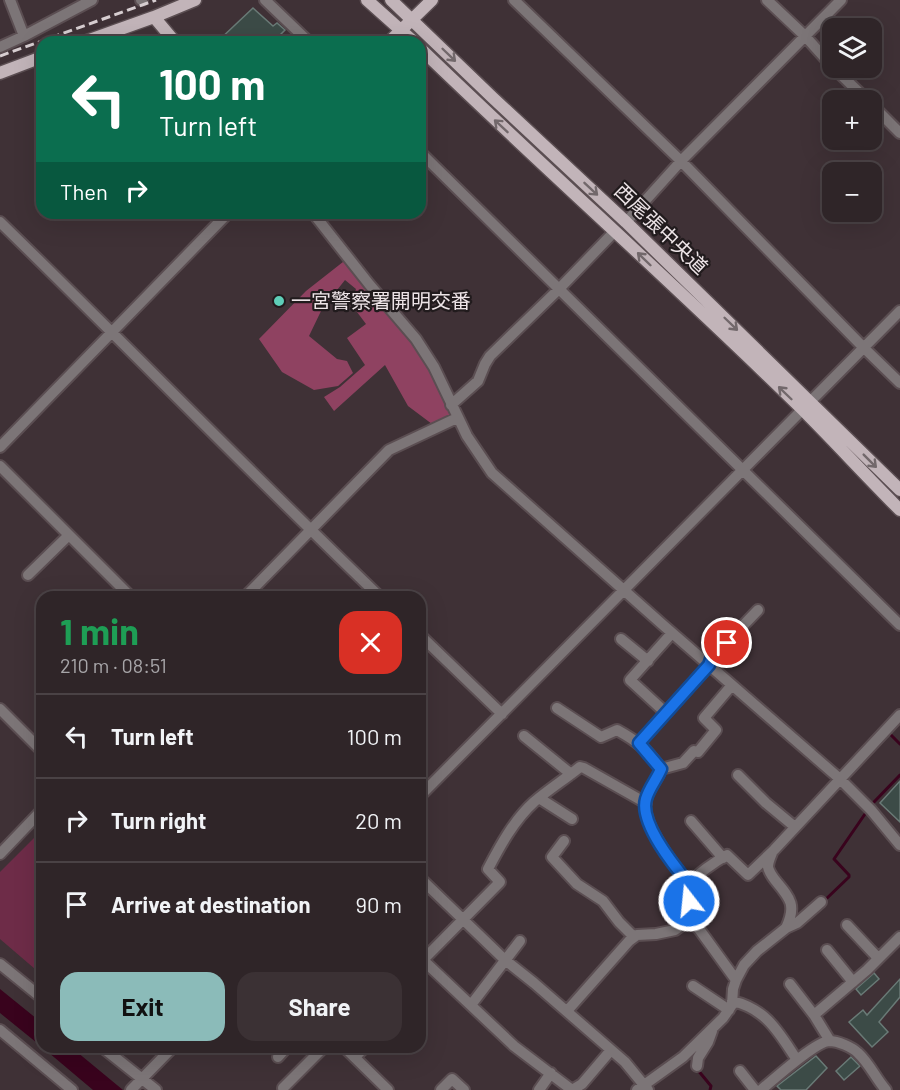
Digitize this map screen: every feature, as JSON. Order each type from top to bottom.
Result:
[{"type":"main road","points":[[101,36],[195,0]]},
{"type":"main road","points":[[367,0],[408,36]]},
{"type":"main road","name":"西尾張中央道","points":[[391,0],[626,222],[806,405],[900,510]]},
{"type":"main road","points":[[395,36],[432,0]]},
{"type":"main road","points":[[154,17],[170,36]]},
{"type":"main road","name":"西尾張中央道","points":[[426,54],[615,231],[900,490]]},
{"type":"main road","points":[[0,73],[36,59]]},
{"type":"street","points":[[10,0],[24,36]]},
{"type":"street","points":[[0,47],[92,0]]},
{"type":"street","points":[[265,0],[303,36]]},
{"type":"street","points":[[514,0],[681,161],[900,383]]},
{"type":"street","points":[[768,0],[822,55]]},
{"type":"street","points":[[626,222],[681,161],[841,0]]},
{"type":"street","points":[[844,78],[857,90]]},
{"type":"street","points":[[882,115],[900,132]]},
{"type":"street","points":[[426,158],[900,625]]},
{"type":"street","points":[[0,447],[222,219]]},
{"type":"street","points":[[318,219],[369,285],[416,339],[434,367],[467,436],[492,473],[840,779],[871,810],[900,845]]},
{"type":"street","points":[[0,222],[374,591]]},
{"type":"street","points":[[451,405],[478,381],[484,364],[490,356],[615,231]]},
{"type":"street","points":[[426,790],[900,311]]},
{"type":"street","points":[[251,591],[389,450],[458,418]]},
{"type":"street","points":[[0,466],[125,591]]},
{"type":"street","points":[[28,575],[69,535]]},
{"type":"street","points":[[639,743],[709,665],[711,659],[758,610]]},
{"type":"street","points":[[666,713],[630,680],[672,633]]},
{"type":"street","points":[[621,639],[648,661]]},
{"type":"street","points":[[426,641],[502,714]]},
{"type":"street","points":[[690,885],[652,832],[645,810],[646,799],[661,769],[683,763],[694,751],[698,752],[716,730],[704,718],[732,685]]},
{"type":"street","points":[[557,708],[601,737],[617,729],[639,743],[661,769]]},
{"type":"street","points":[[0,709],[36,745]]},
{"type":"street","points":[[736,980],[690,919],[692,879],[727,855],[748,875],[900,715]]},
{"type":"street","points":[[524,736],[571,774]]},
{"type":"street","points":[[426,957],[500,882],[488,869],[520,816],[539,798],[580,767],[646,803]]},
{"type":"street","points":[[738,775],[766,803],[795,827]]},
{"type":"street","points":[[539,798],[573,819]]},
{"type":"street","points":[[0,854],[36,816]]},
{"type":"street","points":[[691,821],[723,858]]},
{"type":"street","points":[[564,841],[552,857],[577,884],[603,902],[634,937]]},
{"type":"street","points":[[774,850],[767,865],[770,874],[792,904],[791,918],[786,928]]},
{"type":"street","points":[[426,884],[505,960],[625,1062],[643,1089],[683,1057],[713,1028],[731,1006],[740,1003],[758,1010],[767,1018],[797,1060]]},
{"type":"street","points":[[731,1006],[733,989],[744,965],[757,951],[821,902]]},
{"type":"street","points":[[567,1011],[634,937],[675,930],[690,919]]},
{"type":"street","points":[[847,925],[878,958]]},
{"type":"street","points":[[814,1015],[900,937]]},
{"type":"street","points":[[471,1005],[520,941]]},
{"type":"street","points":[[827,950],[853,982]]},
{"type":"street","points":[[426,963],[491,1026],[572,1090],[582,1084],[611,1050]]},
{"type":"street","points":[[0,964],[36,993]]},
{"type":"street","points":[[790,984],[814,1015],[830,1041]]},
{"type":"street","points":[[693,986],[731,1006]]},
{"type":"street","points":[[697,1065],[698,1058],[713,1028]]},
{"type":"street","points":[[0,1030],[72,1090]]},
{"type":"street","points":[[766,1088],[807,1052],[830,1041],[857,1052],[886,1090]]},
{"type":"street","points":[[110,1053],[156,1090]]},
{"type":"street","points":[[131,1090],[167,1053]]},
{"type":"street","points":[[278,1057],[282,1053]]},
{"type":"street","points":[[283,1088],[318,1053]]},
{"type":"street","points":[[351,1053],[388,1090]]},
{"type":"street","points":[[355,1057],[359,1053]]},
{"type":"street","points":[[740,1071],[755,1090]]},
{"type":"street","points":[[539,1090],[551,1074]]},
{"type":"street","points":[[441,1090],[452,1079],[464,1090]]},
{"type":"street","points":[[370,1090],[379,1081]]},
{"type":"shaded area","points":[[348,258],[416,339],[457,418],[436,427],[408,406],[385,365],[334,411],[324,397],[340,387],[365,365],[347,338],[366,324],[351,304],[356,289],[345,280],[322,309],[309,336],[337,359],[347,361],[353,373],[338,386],[314,390],[282,372],[259,339],[306,291]]},
{"type":"shaded area","points":[[36,836],[36,970],[0,939],[0,872]]},
{"type":"shaded area","points":[[0,989],[36,1018],[36,1042],[0,1013]]},
{"type":"shaded area","points":[[49,1053],[78,1053],[123,1090],[93,1090]]},
{"type":"building","points":[[253,8],[273,26],[277,23],[285,30],[279,36],[223,36]]},
{"type":"building","points":[[900,781],[900,822],[880,803]]},
{"type":"building","points":[[874,973],[879,979],[861,995],[856,989]]},
{"type":"building","points":[[900,979],[900,997],[879,1022],[888,1032],[872,1047],[849,1022],[863,1010],[867,1015]]},
{"type":"building","points":[[816,1056],[827,1068],[806,1090],[781,1090],[777,1086]]},
{"type":"building","points":[[851,1057],[860,1066],[844,1080],[836,1071]]},
{"type":"waterway","points":[[891,735],[900,744]]},
{"type":"waterway","points":[[874,802],[900,775]]},
{"type":"waterway","points":[[825,900],[849,877],[834,859],[865,814]]},
{"type":"waterway","points":[[697,1069],[711,1086],[710,1090]]},
{"type":"railway","points":[[56,36],[156,0]]},
{"type":"railway","points":[[0,56],[36,43]]},
{"type":"place","name":"一宮警察署開明交番","points":[[279,301]]},
{"type":"route","points":[[689,901],[690,885],[652,832],[648,822],[645,810],[646,799],[661,769],[639,743],[727,643]]}]
